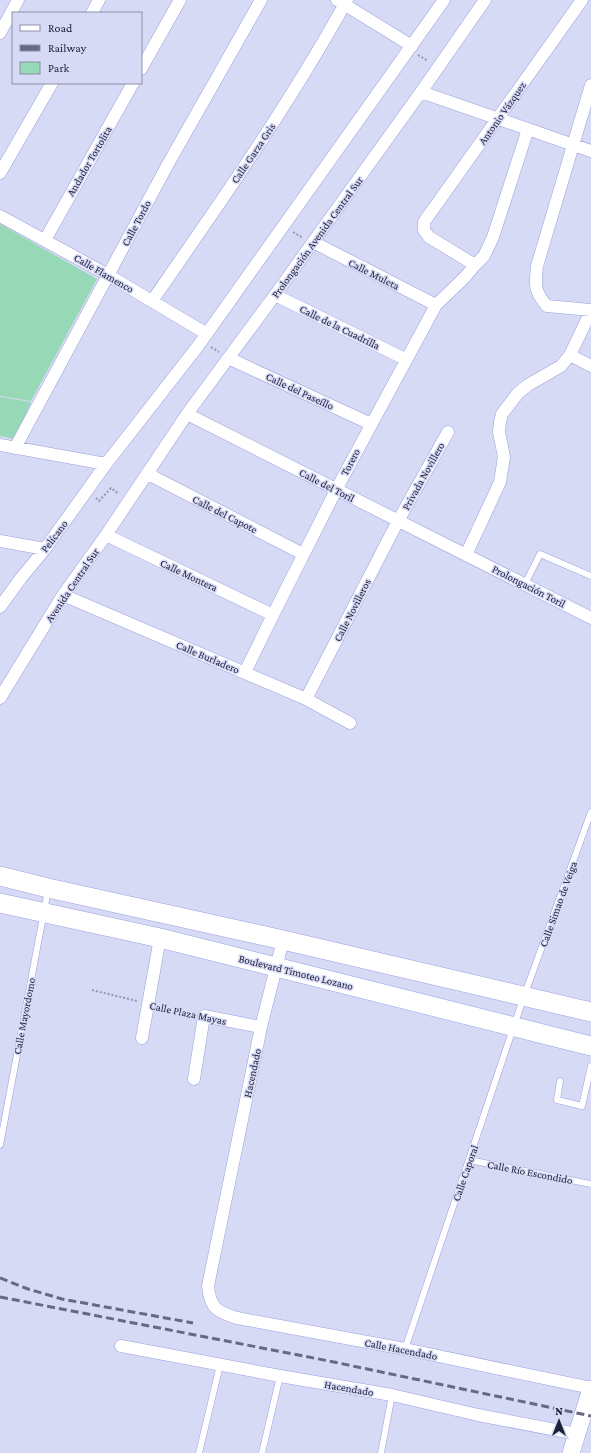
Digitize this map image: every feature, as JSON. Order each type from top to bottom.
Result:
[{"type":"main road","points":[[0,876],[349,955],[591,1012]]},
{"type":"main road","name":"Boulevard Timoteo Lozano","points":[[0,902],[160,938],[591,1046]]},
{"type":"main road","points":[[343,984],[349,955]]},
{"type":"main road","points":[[571,1453],[591,1389]]},
{"type":"street","points":[[0,33],[18,0]]},
{"type":"street","points":[[93,12],[99,0]]},
{"type":"street","points":[[142,67],[180,0]]},
{"type":"street","name":"Calle Tordo","points":[[15,448],[168,164],[261,0]]},
{"type":"street","points":[[0,446],[106,464],[207,334],[444,0]]},
{"type":"street","name":"Prolongación Avenida Central Sur","points":[[148,474],[188,414],[421,92],[485,0]]},
{"type":"street","name":"Antonio Vázquez","points":[[474,265],[429,237],[423,226],[427,218],[582,0]]},
{"type":"street","points":[[343,1],[412,46]]},
{"type":"street","name":"Calle Garza Gris","points":[[152,301],[224,198],[286,104],[343,1]]},
{"type":"street","points":[[0,173],[51,84]]},
{"type":"street","name":"Andador Tortolita","points":[[44,240],[132,84]]},
{"type":"street","points":[[466,555],[500,482],[504,466],[504,456],[499,432],[502,414],[518,393],[528,385],[561,366],[570,356],[591,310],[547,306],[538,297],[535,284],[537,266],[591,85]]},
{"type":"street","points":[[421,92],[591,151]]},
{"type":"street","name":"Torero","points":[[245,672],[336,490],[405,359],[436,304],[465,277],[474,265],[484,256],[493,237],[528,129]]},
{"type":"street","name":"Calle Flamenco","points":[[0,216],[108,275],[207,334]]},
{"type":"street","name":"Calle Muleta","points":[[313,242],[436,304]]},
{"type":"street","name":"Calle de la Cuadrilla","points":[[275,295],[405,359]]},
{"type":"street","points":[[570,356],[591,366]]},
{"type":"street","name":"Calle del Paseíllo","points":[[228,358],[371,424]]},
{"type":"street","name":"Calle del Toril","points":[[188,414],[466,555]]},
{"type":"street","name":"Privada Novillero","points":[[398,521],[448,432]]},
{"type":"street","name":"Pelícano","points":[[0,607],[45,549],[106,464]]},
{"type":"street","name":"Avenida Central Sur","points":[[0,698],[63,595],[148,474]]},
{"type":"street","name":"Calle del Capote","points":[[148,474],[303,554]]},
{"type":"street","name":"Calle Novilleros","points":[[306,699],[398,521]]},
{"type":"street","name":"Calle Montera","points":[[106,535],[273,614]]},
{"type":"street","points":[[0,541],[45,549]]},
{"type":"street","name":"Prolongación Toril","points":[[466,555],[591,618]]},
{"type":"street","name":"Calle Burladero","points":[[63,595],[306,699],[350,723]]},
{"type":"street","points":[[142,1038],[160,938]]},
{"type":"street","name":"Hacendado","points":[[213,1306],[209,1297],[208,1286],[261,1027],[283,940]]},
{"type":"street","points":[[194,1079],[204,1016]]},
{"type":"street","name":"Calle Plaza Mayas","points":[[204,1016],[261,1027]]},
{"type":"street","name":"Calle Hacendado","points":[[213,1306],[225,1314],[237,1318],[404,1350],[591,1389]]},
{"type":"street","name":"Hacendado","points":[[121,1346],[392,1396],[478,1415],[577,1434]]},
{"type":"lane","points":[[525,584],[540,554],[591,576]]},
{"type":"lane","name":"Calle Simao de Veiga","points":[[524,996],[591,812]]},
{"type":"lane","name":"Calle Mayordomo","points":[[0,1144],[48,888]]},
{"type":"lane","name":"Calle Caporal","points":[[404,1350],[524,996]]},
{"type":"lane","points":[[560,1081],[557,1100],[582,1106],[591,1066]]},
{"type":"lane","name":"Calle Río Escondido","points":[[469,1160],[591,1184]]},
{"type":"lane","points":[[199,1453],[220,1365]]},
{"type":"lane","points":[[262,1453],[280,1376]]},
{"type":"lane","points":[[381,1453],[392,1396]]},
{"type":"path","points":[[283,227],[313,242]]},
{"type":"path","points":[[86,493],[100,501],[111,488],[121,496]]},
{"type":"path","name":"Calle Plaza Mayas","points":[[92,990],[127,998],[172,1012],[204,1016]]},
{"type":"green space","points":[[0,224],[97,279],[31,401],[0,396]]},
{"type":"green space","points":[[0,397],[31,402],[15,439],[0,436]]},
{"type":"railway","points":[[0,1278],[28,1289],[62,1299],[193,1323]]},
{"type":"railway","points":[[0,1297],[329,1361],[591,1416]]}]
